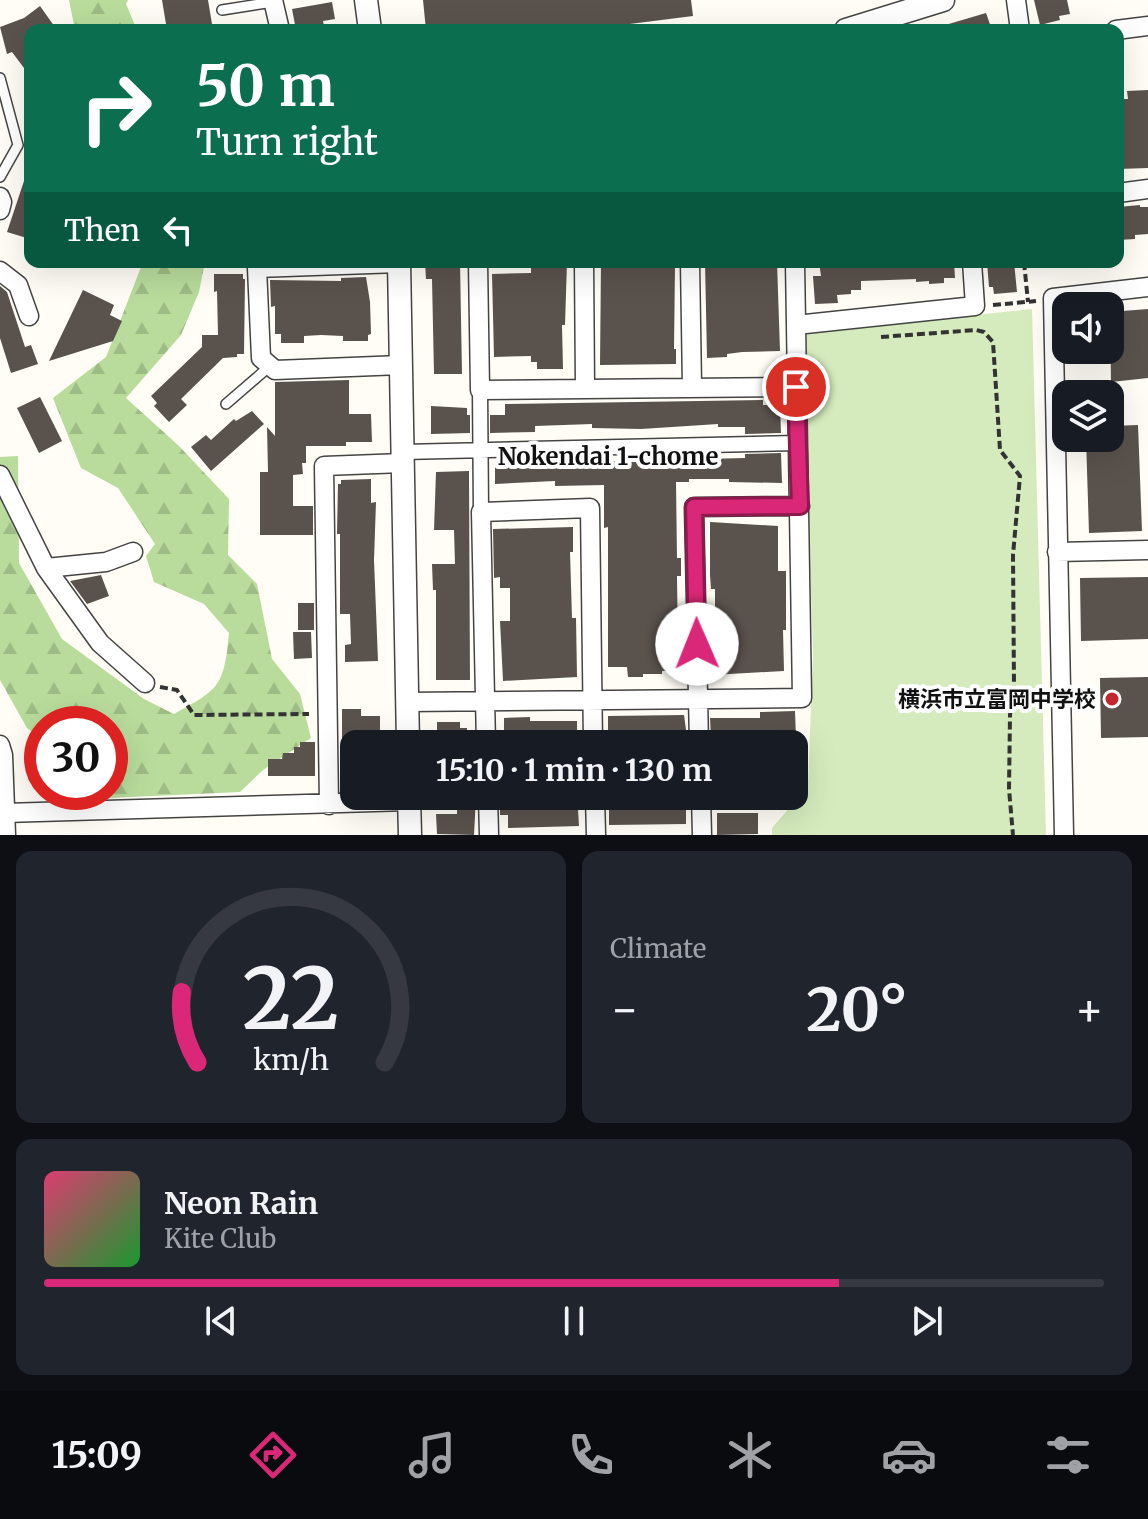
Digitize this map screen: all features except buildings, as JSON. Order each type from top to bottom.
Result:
[{"type":"street","points":[[366,0],[369,24]]},
{"type":"street","points":[[865,24],[943,0]]},
{"type":"street","points":[[1016,0],[1019,24]]},
{"type":"street","points":[[273,1],[279,24]]},
{"type":"street","points":[[1124,29],[1148,26]]},
{"type":"street","points":[[1124,192],[1148,189]]},
{"type":"street","points":[[0,197],[0,210]]},
{"type":"street","points":[[257,268],[261,358],[275,370],[401,365]]},
{"type":"street","points":[[399,268],[408,730]]},
{"type":"street","points":[[478,268],[485,730]]},
{"type":"street","points":[[584,268],[585,388]]},
{"type":"street","points":[[690,268],[692,387]]},
{"type":"street","points":[[407,702],[802,698],[795,268]]},
{"type":"street","points":[[796,325],[975,306],[972,268]]},
{"type":"street","points":[[0,271],[18,285],[29,316]]},
{"type":"street","points":[[1105,292],[1148,287]]},
{"type":"street","points":[[1054,364],[1064,835]]},
{"type":"street","points":[[480,390],[796,387]]},
{"type":"street","points":[[329,805],[324,466],[482,450],[798,443]]},
{"type":"street","points":[[0,475],[46,568],[100,643],[145,683]]},
{"type":"street","points":[[699,730],[694,507],[800,506]]},
{"type":"street","points":[[481,512],[590,508],[592,730]]},
{"type":"street","points":[[1057,552],[1148,550]]},
{"type":"street","points":[[46,568],[106,562],[133,552]]},
{"type":"street","points":[[0,745],[6,835]]},
{"type":"street","points":[[5,813],[340,804]]},
{"type":"street","points":[[409,810],[410,835]]},
{"type":"street","points":[[488,810],[489,835]]},
{"type":"street","points":[[595,810],[596,835]]},
{"type":"street","points":[[701,810],[702,835]]},
{"type":"lane","points":[[222,10],[273,1]]},
{"type":"lane","points":[[0,78],[18,145],[0,177]]},
{"type":"lane","points":[[226,404],[270,366]]},
{"type":"path","points":[[1025,268],[1028,302]]},
{"type":"path","points":[[975,306],[1052,298]]},
{"type":"path","points":[[874,337],[976,330],[984,332],[993,342],[1000,450],[1020,476],[1013,555],[1014,686],[1010,715],[1009,789],[1013,835]]},
{"type":"path","points":[[145,683],[177,690],[194,715],[327,713]]},
{"type":"green space","points":[[69,0],[128,0],[126,4],[134,24],[74,24]]},
{"type":"green space","points":[[141,268],[204,268],[199,292],[181,335],[126,398],[179,446],[229,499],[228,555],[257,584],[272,659],[300,694],[311,738],[263,770],[240,792],[128,797],[128,706],[24,706],[24,723],[0,680],[0,457],[18,456],[19,563],[62,639],[144,699],[174,714],[210,691],[222,675],[225,664],[229,633],[204,604],[154,582],[146,556],[155,544],[118,488],[81,468],[53,398],[106,357]]},
{"type":"green space","points":[[1032,309],[1046,835],[772,835],[772,828],[787,810],[808,810],[813,655],[802,333]]},
{"type":"place","name":"横浜市立富岡中学校","points":[[1112,699]]},
{"type":"district","name":"Nokendai 1-chome","points":[[608,457]]},
{"type":"route","points":[[697,644],[694,507],[800,506],[796,387]]}]
